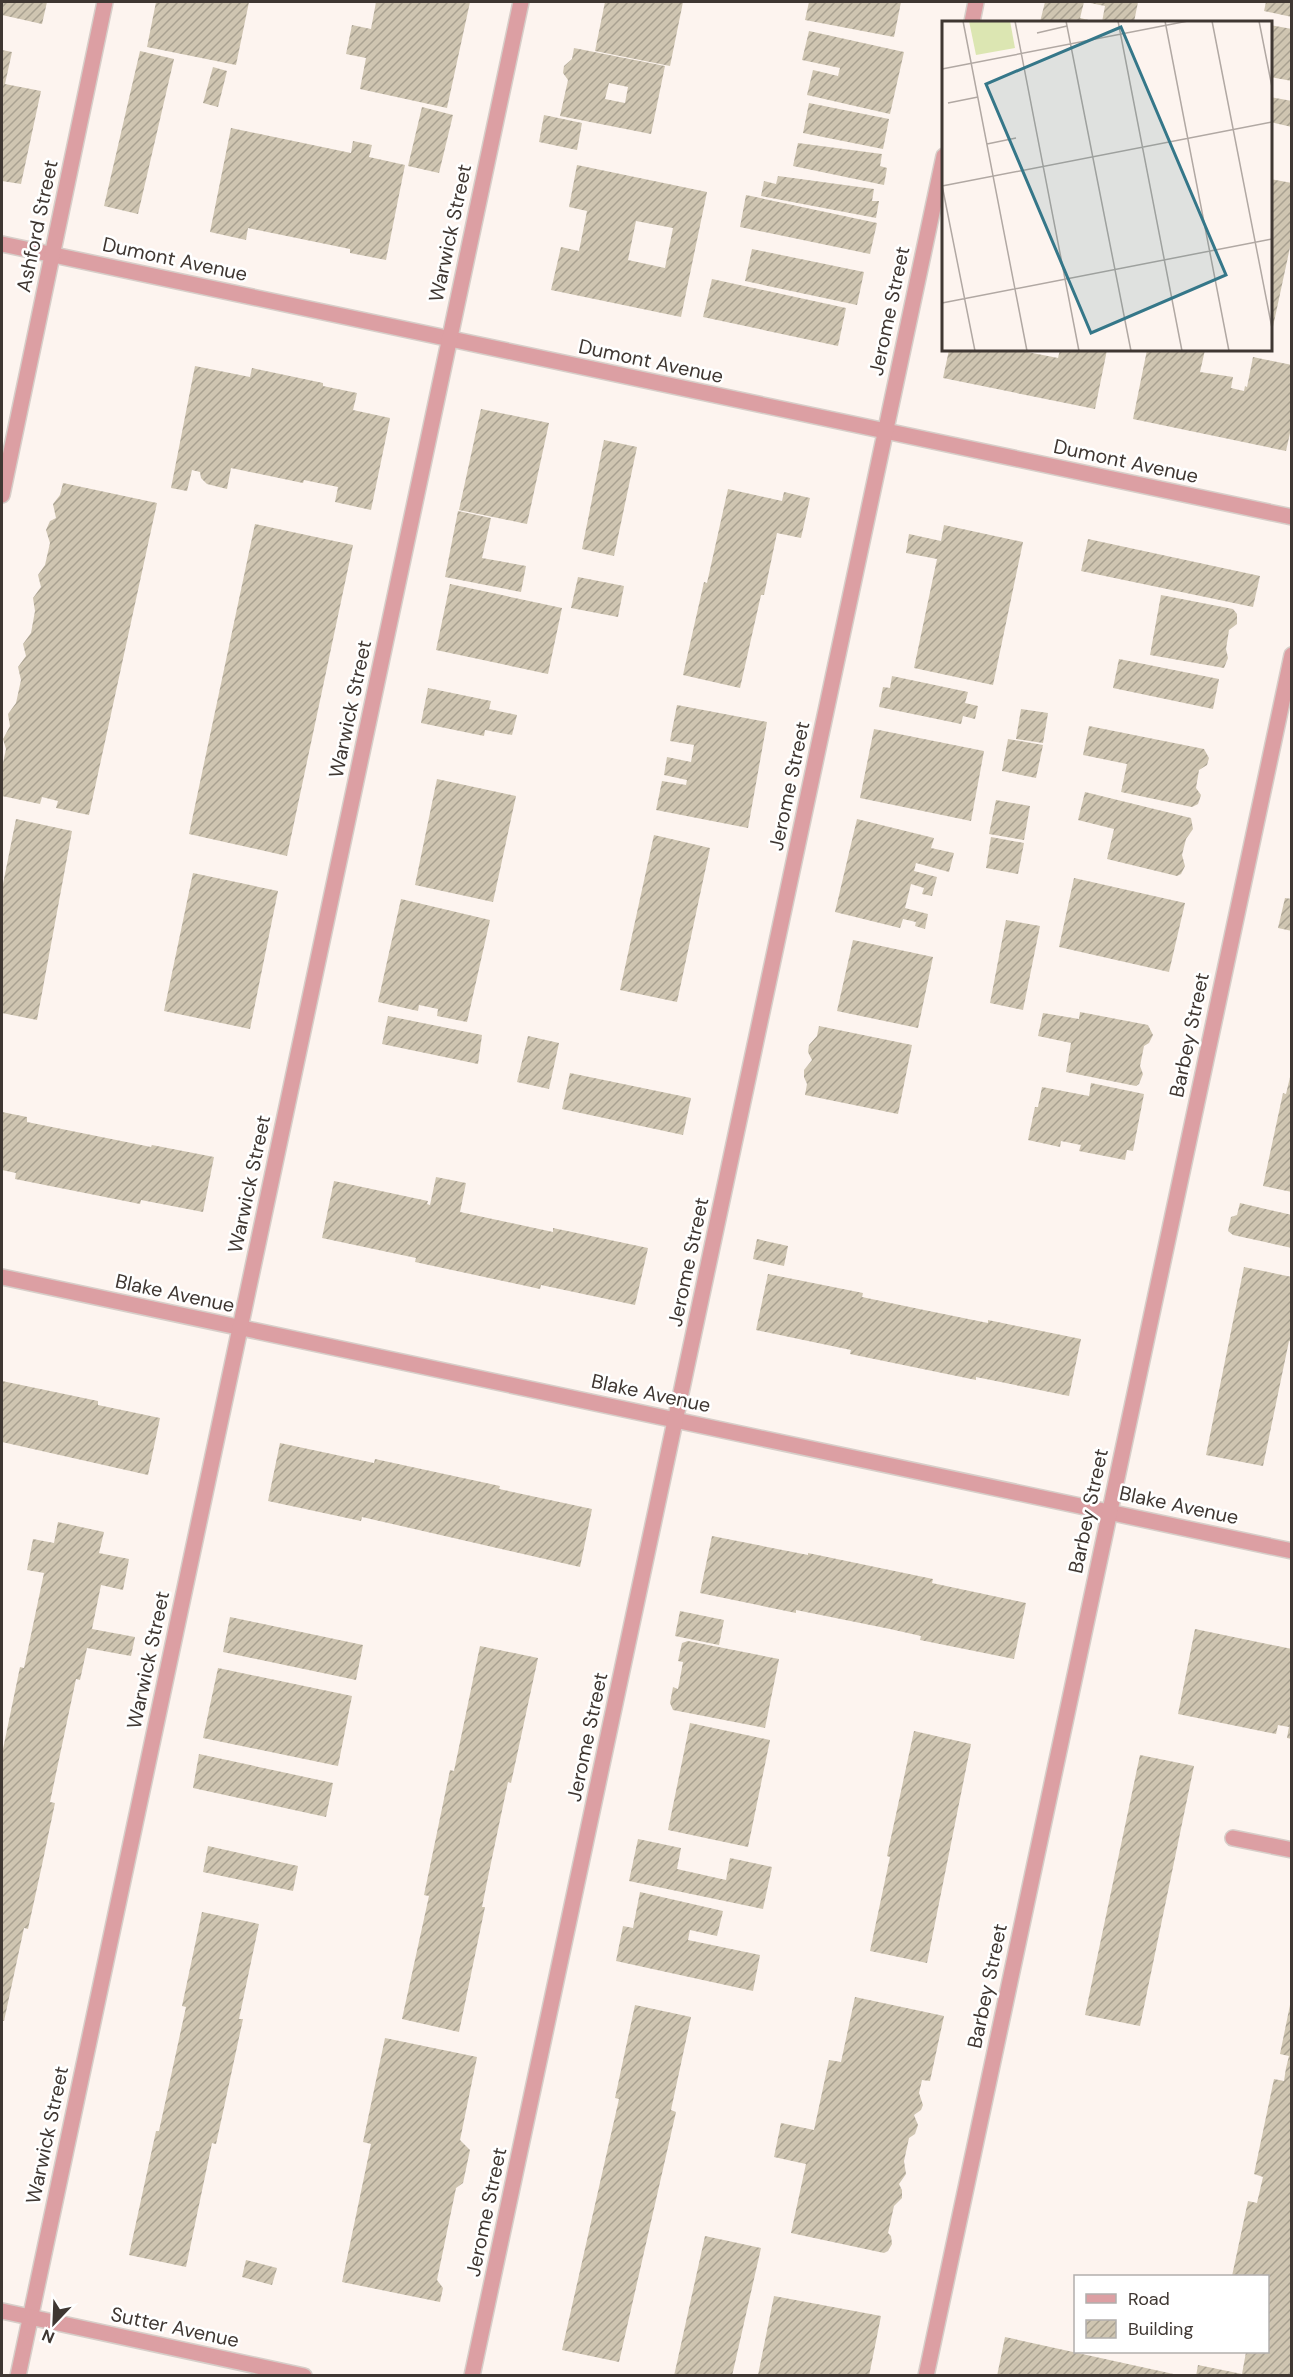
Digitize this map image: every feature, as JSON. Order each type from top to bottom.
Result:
[{"type":"street","name":"Ashford Street","points":[[2,495],[105,2]]},
{"type":"street","name":"Warwick Street","points":[[18,2376],[521,2]]},
{"type":"street","points":[[972,21],[976,2]]},
{"type":"street","name":"Jerome Street","points":[[472,2376],[942,165]]},
{"type":"street","name":"Dumont Avenue","points":[[2,244],[1292,517]]},
{"type":"street","name":"Barbey Street","points":[[926,2376],[1292,655]]},
{"type":"street","name":"Blake Avenue","points":[[2,1277],[1292,1551]]},
{"type":"street","points":[[1233,1838],[1292,1850]]},
{"type":"street","name":"Sutter Avenue","points":[[2,2312],[304,2376]]},
{"type":"building","points":[[2,2],[47,2],[42,24],[2,15]]},
{"type":"building","points":[[156,2],[249,2],[236,65],[147,47]]},
{"type":"building","points":[[376,2],[470,2],[447,108],[360,89],[366,58],[346,54],[352,25],[371,29]]},
{"type":"building","points":[[605,2],[683,2],[670,66],[595,51]]},
{"type":"building","points":[[809,2],[901,2],[894,37],[805,20]]},
{"type":"building","points":[[1045,2],[1084,2],[1080,18],[1093,21],[1040,21]]},
{"type":"building","points":[[1085,2],[1138,2],[1134,21],[1102,21],[1105,6]]},
{"type":"building","points":[[1266,2],[1292,2],[1292,17],[1264,11]]},
{"type":"building","points":[[1272,25],[1292,29],[1292,81],[1272,77]]},
{"type":"building","points":[[809,31],[904,52],[890,114],[807,95],[813,70],[838,76],[840,68],[802,60]]},
{"type":"building","points":[[574,48],[665,66],[651,134],[560,116],[568,80],[563,73],[564,66],[572,59]],"holes":[[[609,83],[628,87],[625,103],[605,99]]]},
{"type":"building","points":[[2,50],[12,52],[5,84],[41,91],[21,184],[2,181]]},
{"type":"building","points":[[140,51],[174,59],[138,214],[104,206]]},
{"type":"building","points":[[213,67],[227,71],[218,107],[203,103]]},
{"type":"building","points":[[1272,97],[1292,101],[1292,127],[1272,122]]},
{"type":"building","points":[[809,103],[889,119],[883,149],[803,133]]},
{"type":"building","points":[[422,107],[453,115],[439,173],[408,166]]},
{"type":"building","points":[[544,115],[582,123],[577,150],[539,142]]},
{"type":"building","points":[[231,128],[351,153],[353,141],[372,145],[369,157],[405,165],[386,260],[350,253],[350,249],[248,228],[246,240],[210,232]]},
{"type":"building","points":[[798,143],[882,154],[880,166],[887,168],[884,185],[793,166]]},
{"type":"building","points":[[577,165],[707,192],[681,317],[551,290],[561,247],[579,251],[587,211],[569,207]],"holes":[[[636,221],[673,228],[665,268],[628,260]]]},
{"type":"building","points":[[778,176],[874,189],[872,201],[879,201],[876,218],[761,196],[764,181],[776,184]]},
{"type":"building","points":[[1272,179],[1292,183],[1292,238],[1272,331]]},
{"type":"building","points":[[746,195],[877,223],[870,254],[740,227]]},
{"type":"building","points":[[752,249],[864,272],[857,305],[745,281]]},
{"type":"building","points":[[712,279],[846,308],[838,346],[703,317]]},
{"type":"building","points":[[949,351],[1022,351],[1058,358],[1060,351],[1107,351],[1095,409],[943,378]]},
{"type":"building","points":[[1147,351],[1205,351],[1200,372],[1233,377],[1231,388],[1244,391],[1245,386],[1247,387],[1253,357],[1292,365],[1292,424],[1286,451],[1133,419]]},
{"type":"building","points":[[195,366],[250,377],[252,368],[323,383],[323,386],[357,393],[353,410],[390,418],[371,510],[335,502],[338,487],[304,480],[303,483],[231,468],[227,489],[207,484],[201,478],[200,472],[192,470],[187,491],[171,488]]},
{"type":"building","points":[[481,409],[549,423],[527,524],[459,510]]},
{"type":"building","points":[[604,440],[637,447],[614,556],[582,549]]},
{"type":"building","points":[[63,483],[157,503],[89,815],[56,808],[58,801],[42,797],[40,804],[2,796],[2,768],[6,749],[3,739],[10,726],[8,714],[16,703],[21,680],[18,667],[26,656],[23,644],[31,633],[35,611],[33,598],[41,587],[38,575],[45,565],[50,543],[46,530],[50,521],[56,518],[53,504],[60,495]]},
{"type":"building","points":[[728,489],[782,501],[784,492],[810,498],[801,538],[777,533],[740,688],[683,675]]},
{"type":"building","points":[[458,511],[491,518],[482,558],[526,566],[521,592],[445,577]]},
{"type":"building","points":[[255,524],[353,545],[287,856],[189,834]]},
{"type":"building","points":[[944,525],[1023,542],[993,685],[914,668],[937,559],[906,553],[909,534],[941,541]]},
{"type":"building","points":[[1088,539],[1260,576],[1253,607],[1081,571]]},
{"type":"building","points":[[578,577],[624,586],[618,617],[571,608]]},
{"type":"building","points":[[450,584],[562,608],[548,674],[436,650]]},
{"type":"building","points":[[1161,595],[1233,609],[1237,614],[1237,624],[1229,630],[1226,649],[1228,658],[1224,668],[1150,655]]},
{"type":"building","points":[[1119,659],[1219,679],[1213,709],[1113,688]]},
{"type":"building","points":[[892,676],[968,692],[965,703],[978,706],[975,719],[963,716],[961,724],[879,707],[883,687],[890,688]]},
{"type":"building","points":[[428,688],[491,701],[489,709],[517,715],[512,735],[485,730],[484,736],[421,723]]},
{"type":"building","points":[[677,705],[767,722],[748,828],[656,810],[662,781],[686,785],[687,780],[664,775],[667,757],[691,762],[694,745],[670,741]]},
{"type":"building","points":[[1021,709],[1048,713],[1043,743],[1016,739]]},
{"type":"building","points":[[1089,726],[1204,749],[1209,758],[1207,765],[1199,770],[1196,788],[1201,795],[1198,804],[1192,807],[1121,792],[1127,764],[1083,755]]},
{"type":"building","points":[[874,729],[984,751],[971,821],[860,798]]},
{"type":"building","points":[[1008,739],[1043,745],[1036,778],[1002,771]]},
{"type":"building","points":[[437,779],[516,796],[493,902],[415,885]]},
{"type":"building","points":[[1085,792],[1191,818],[1193,829],[1186,839],[1182,855],[1185,866],[1181,874],[1177,876],[1107,859],[1114,829],[1078,820]]},
{"type":"building","points":[[996,800],[1030,806],[1024,840],[989,834]]},
{"type":"building","points":[[16,819],[72,831],[37,1020],[2,1013],[2,889]]},
{"type":"building","points":[[857,819],[934,838],[931,848],[954,853],[949,872],[916,863],[914,871],[937,877],[932,896],[922,894],[924,888],[911,884],[905,908],[928,914],[925,929],[915,926],[916,922],[903,919],[900,928],[835,912]]},
{"type":"building","points":[[654,835],[710,848],[677,1002],[620,990]]},
{"type":"building","points":[[991,837],[1024,843],[1018,874],[986,868]]},
{"type":"building","points":[[193,873],[278,891],[250,1029],[164,1011]]},
{"type":"building","points":[[1074,878],[1185,903],[1169,972],[1059,947]]},
{"type":"building","points":[[1285,898],[1292,899],[1292,931],[1278,928]]},
{"type":"building","points":[[401,899],[490,920],[467,1022],[437,1016],[438,1009],[419,1005],[418,1011],[378,1002]]},
{"type":"building","points":[[1006,920],[1040,926],[1023,1010],[990,1003]]},
{"type":"building","points":[[853,940],[933,957],[918,1028],[837,1011]]},
{"type":"building","points":[[1080,1012],[1148,1025],[1153,1035],[1149,1043],[1144,1046],[1140,1066],[1143,1074],[1139,1084],[1136,1086],[1066,1072],[1071,1043],[1038,1036],[1043,1013],[1079,1019]]},
{"type":"building","points":[[388,1016],[482,1035],[478,1064],[382,1044]]},
{"type":"building","points":[[819,1026],[912,1045],[898,1114],[805,1095],[807,1084],[804,1070],[812,1060],[808,1052],[809,1045],[817,1036]]},
{"type":"building","points":[[528,1036],[559,1043],[549,1089],[517,1082]]},
{"type":"building","points":[[570,1073],[691,1098],[683,1135],[562,1109]]},
{"type":"building","points":[[1291,1073],[1292,1192],[1263,1186],[1283,1093],[1286,1094]]},
{"type":"building","points":[[1091,1083],[1144,1094],[1133,1151],[1127,1150],[1125,1160],[1079,1151],[1081,1145],[1061,1141],[1060,1147],[1028,1140],[1042,1087],[1089,1096]]},
{"type":"building","points":[[2,1112],[27,1117],[27,1122],[214,1157],[203,1212],[141,1200],[140,1204],[15,1179],[16,1173],[2,1170]]},
{"type":"building","points":[[436,1177],[466,1183],[460,1212],[553,1232],[553,1228],[648,1248],[635,1305],[541,1285],[540,1289],[415,1262],[416,1258],[322,1238],[334,1181],[428,1201],[427,1204],[430,1205]]},
{"type":"building","points":[[1240,1203],[1292,1215],[1292,1248],[1233,1235],[1228,1231],[1231,1217],[1237,1215]]},
{"type":"building","points":[[757,1239],[788,1246],[784,1266],[753,1259]]},
{"type":"building","points":[[1244,1267],[1292,1277],[1292,1342],[1289,1341],[1263,1466],[1206,1455]]},
{"type":"building","points":[[768,1274],[863,1293],[862,1297],[924,1310],[1081,1339],[1069,1396],[976,1377],[976,1380],[850,1354],[851,1350],[756,1330]]},
{"type":"building","points":[[2,1381],[98,1401],[98,1405],[160,1418],[148,1475],[2,1442]]},
{"type":"building","points":[[280,1443],[374,1463],[375,1459],[592,1509],[580,1567],[362,1517],[361,1521],[268,1501]]},
{"type":"building","points":[[58,1522],[104,1532],[99,1553],[129,1559],[123,1590],[101,1585],[92,1629],[135,1637],[131,1656],[87,1648],[80,1680],[76,1679],[50,1802],[55,1803],[42,1865],[28,1929],[24,1928],[4,2021],[2,2021],[2,1754],[20,1667],[24,1668],[44,1573],[27,1570],[33,1539],[54,1543]]},
{"type":"building","points":[[712,1536],[933,1579],[932,1583],[1026,1603],[1014,1659],[920,1640],[921,1636],[890,1629],[700,1593]]},
{"type":"building","points":[[680,1611],[724,1620],[719,1645],[675,1636]]},
{"type":"building","points":[[230,1617],[363,1645],[356,1680],[223,1652]]},
{"type":"building","points":[[1195,1629],[1292,1649],[1292,1739],[1287,1738],[1289,1727],[1278,1725],[1276,1734],[1178,1714]]},
{"type":"building","points":[[688,1641],[779,1659],[765,1728],[673,1710],[670,1703],[673,1687],[678,1689],[683,1662],[678,1661],[682,1643]]},
{"type":"building","points":[[480,1646],[538,1658],[511,1783],[508,1782],[459,2032],[402,2019],[429,1896],[424,1895],[450,1770],[454,1771]]},
{"type":"building","points":[[218,1668],[352,1696],[338,1766],[203,1738]]},
{"type":"building","points":[[690,1723],[770,1740],[748,1847],[668,1830]]},
{"type":"building","points":[[914,1731],[971,1744],[927,1963],[870,1951],[890,1857],[887,1856]]},
{"type":"building","points":[[199,1754],[333,1783],[326,1817],[193,1788]]},
{"type":"building","points":[[1140,1755],[1194,1766],[1140,2026],[1085,2015]]},
{"type":"building","points":[[638,1839],[681,1848],[677,1869],[726,1880],[730,1858],[772,1867],[763,1909],[629,1881]]},
{"type":"building","points":[[208,1846],[298,1866],[293,1891],[203,1872]]},
{"type":"building","points":[[640,1892],[723,1911],[717,1936],[690,1930],[688,1940],[760,1955],[753,1991],[616,1961],[623,1926],[633,1928]]},
{"type":"building","points":[[202,1912],[259,1924],[239,2019],[243,2019],[216,2144],[212,2143],[186,2267],[129,2255],[186,2007],[182,2006]]},
{"type":"building","points":[[855,1997],[944,2016],[930,2081],[922,2080],[919,2093],[923,2105],[921,2110],[914,2115],[918,2125],[915,2134],[909,2138],[904,2161],[906,2174],[899,2184],[902,2198],[894,2206],[888,2233],[892,2244],[884,2253],[791,2233],[806,2164],[774,2157],[781,2123],[814,2130],[829,2060],[841,2062]]},
{"type":"building","points":[[635,2005],[691,2017],[671,2110],[676,2112],[619,2362],[562,2350],[619,2099],[615,2098]]},
{"type":"building","points":[[1290,2005],[1292,2376],[1196,2376],[1198,2365],[1242,2374],[1246,2353],[1269,2353],[1269,2275],[1232,2275],[1248,2201],[1257,2203],[1263,2177],[1254,2174],[1274,2079],[1284,2081],[1289,2056],[1280,2054]]},
{"type":"building","points":[[385,2038],[477,2057],[460,2140],[470,2150],[463,2183],[456,2188],[437,2280],[443,2288],[440,2302],[342,2282],[371,2144],[363,2142]]},
{"type":"building","points":[[705,2236],[761,2248],[732,2376],[674,2376]]},
{"type":"building","points":[[246,2260],[277,2268],[272,2285],[242,2277]]},
{"type":"building","points":[[774,2296],[881,2316],[869,2376],[758,2375]]},
{"type":"building","points":[[1005,2337],[1178,2375],[1177,2376],[997,2376]]}]
